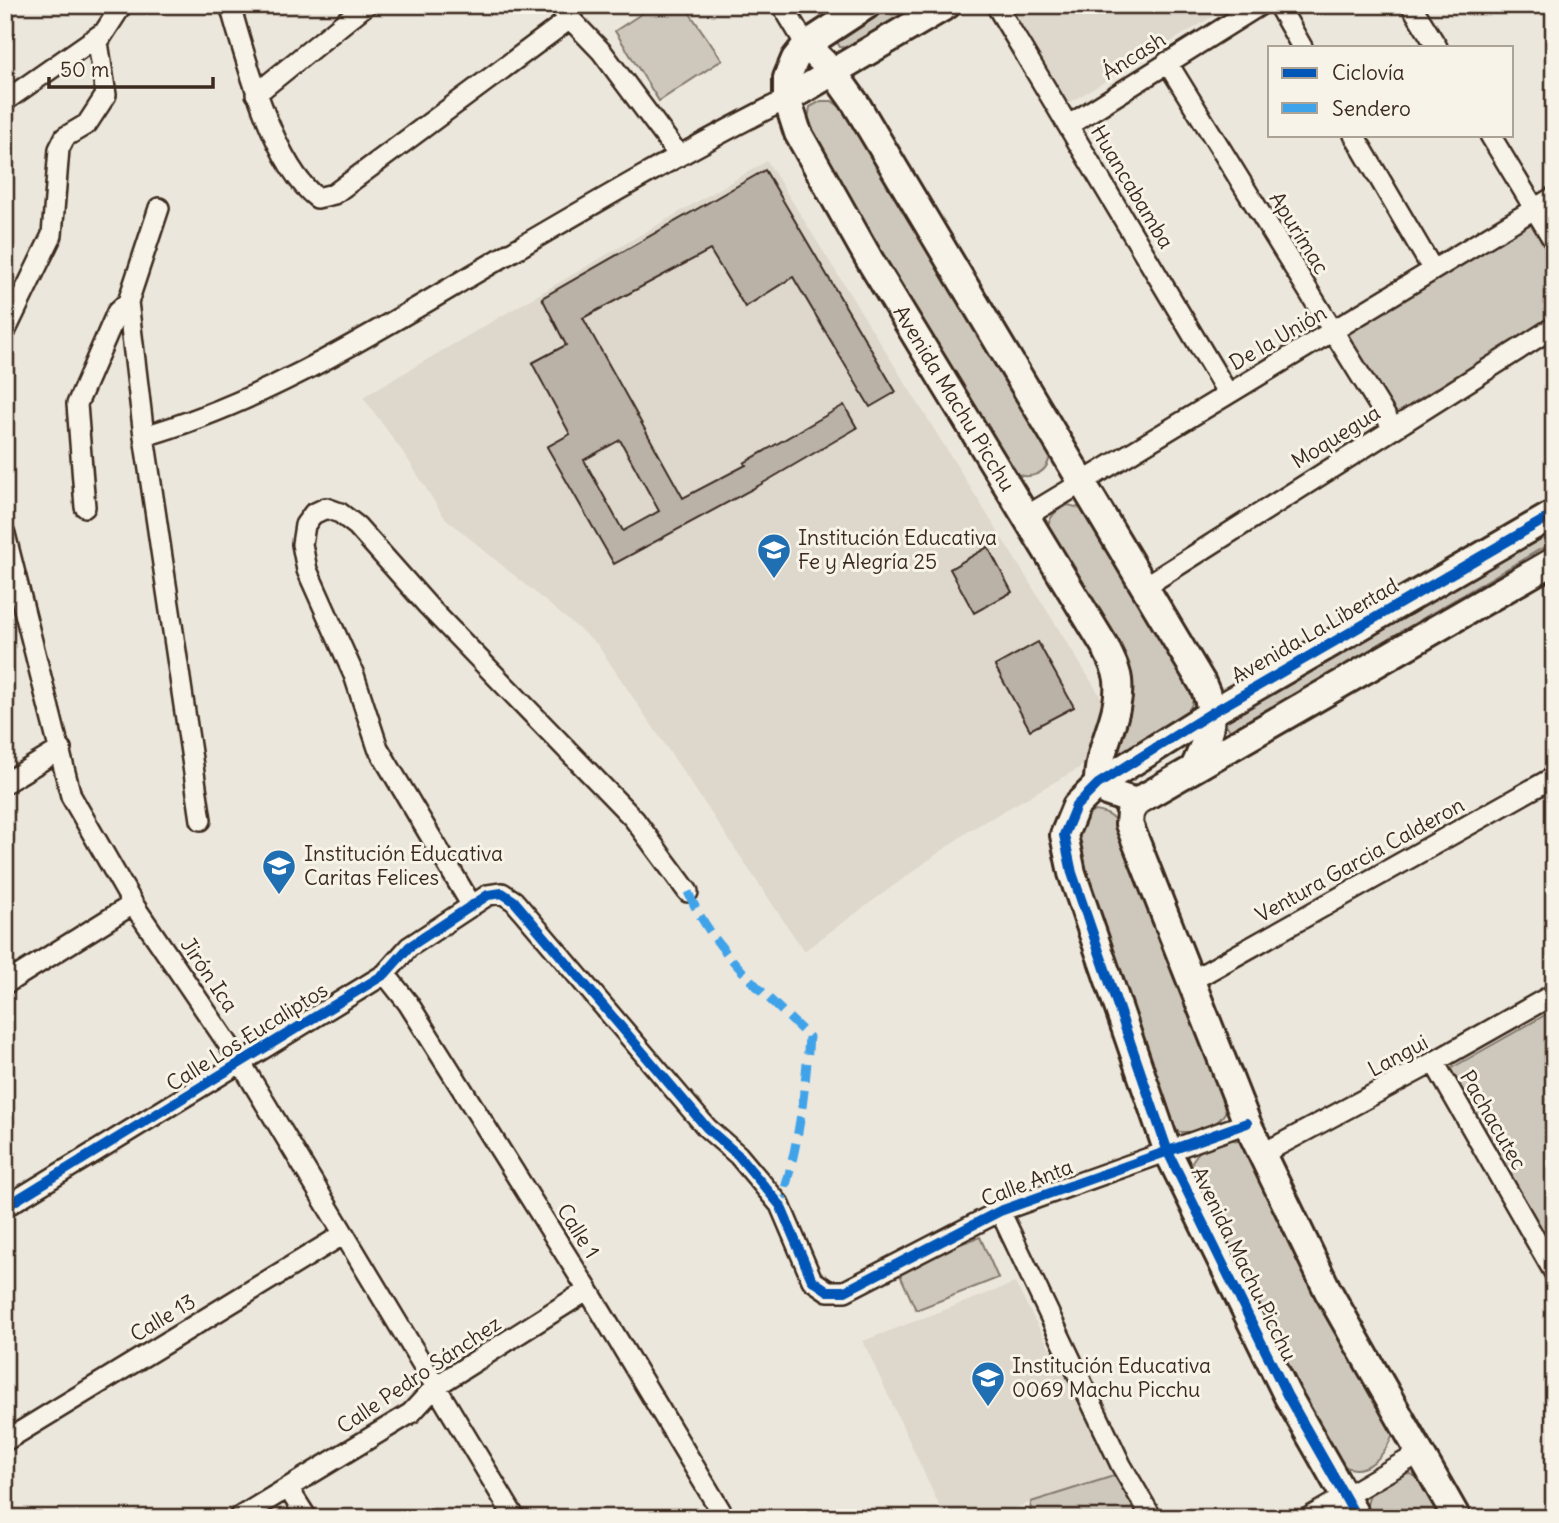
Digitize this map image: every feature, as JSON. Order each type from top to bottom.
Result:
[{"type":"street","points":[[5,332],[52,235],[59,149],[65,137],[87,124],[106,95],[98,42],[122,5]]},
{"type":"street","points":[[230,5],[256,94],[302,186],[317,198],[334,194],[564,12],[626,82],[678,153]]},
{"type":"street","points":[[256,94],[366,5]]},
{"type":"street","points":[[782,5],[806,45],[834,73],[1202,684],[1213,712],[1209,733],[1195,766]]},
{"type":"street","points":[[806,45],[839,12],[867,5]]},
{"type":"street","points":[[144,436],[195,422],[344,351],[678,153],[787,99],[947,5]]},
{"type":"street","name":"Huancabamba","points":[[996,5],[1228,394]]},
{"type":"street","name":"Áncash","points":[[1069,125],[1260,5]]},
{"type":"street","points":[[1278,5],[1302,46]]},
{"type":"street","points":[[1411,5],[1436,46]]},
{"type":"street","points":[[5,101],[101,34]]},
{"type":"street","name":"Avenida Machu Picchu","points":[[806,45],[795,59],[787,78],[787,99],[798,133],[869,259],[1106,648],[1118,677],[1118,702],[1098,770],[1098,783],[1076,806],[1064,835],[1067,851],[1168,1152],[1232,1288],[1351,1507]]},
{"type":"street","name":"Apurímac","points":[[1167,62],[1394,428]]},
{"type":"street","points":[[1355,136],[1433,270]]},
{"type":"street","points":[[1491,136],[1554,241]]},
{"type":"street","name":"De la Unión","points":[[1025,517],[1554,197]]},
{"type":"street","points":[[159,208],[128,302],[144,436],[201,820]]},
{"type":"street","points":[[85,507],[77,404],[117,312],[128,302]]},
{"type":"street","name":"Moquegua","points":[[1144,587],[1554,327]]},
{"type":"street","points":[[472,906],[378,748],[354,675],[307,570],[302,544],[305,525],[313,514],[326,508],[340,513],[357,526],[428,606],[625,809],[688,892]]},
{"type":"street","name":"Avenida La Libertad","points":[[1098,783],[1213,712],[1554,514]]},
{"type":"street","name":"Jirón Ica","points":[[5,534],[9,572],[61,749],[71,796],[133,904],[241,1063],[515,1518]]},
{"type":"street","points":[[1457,1518],[1418,1454],[1328,1291],[1247,1123],[1189,982],[1129,824],[1130,813],[1136,802],[1195,766],[1553,563]]},
{"type":"street","points":[[5,783],[61,749]]},
{"type":"street","name":"Ventura Garcia Calderon","points":[[1189,982],[1554,777]]},
{"type":"street","points":[[1098,783],[1109,793],[1136,802]]},
{"type":"street","name":"Calle Los Eucaliptos","points":[[5,1207],[385,974],[409,947],[488,895],[502,893],[514,901],[707,1128],[738,1155],[772,1195],[780,1205],[813,1280],[828,1291]]},
{"type":"street","points":[[5,984],[133,904]]},
{"type":"street","name":"Calle 1","points":[[385,974],[408,1003],[588,1290],[725,1518]]},
{"type":"street","name":"Langui","points":[[1262,1154],[1554,994]]},
{"type":"street","name":"Pachacutec","points":[[1434,1062],[1554,1272]]},
{"type":"street","name":"Calle Anta","points":[[828,1291],[845,1291],[1000,1212],[1247,1123]]},
{"type":"street","points":[[1000,1212],[1121,1465],[1152,1518]]},
{"type":"street","name":"Calle 13","points":[[5,1440],[344,1234]]},
{"type":"street","name":"Calle Pedro Sánchez","points":[[238,1518],[411,1413],[436,1386],[588,1290]]},
{"type":"street","points":[[1308,1518],[1351,1507],[1418,1454]]},
{"type":"street","points":[[288,1488],[307,1518]]},
{"type":"shaded area","points":[[655,5],[684,5],[722,60],[659,101],[615,31]]},
{"type":"shaded area","points":[[885,5],[922,5],[851,48],[840,47],[835,39]]},
{"type":"shaded area","points":[[1004,5],[1232,5],[1064,106]]},
{"type":"shaded area","points":[[821,101],[832,101],[850,114],[1050,449],[1047,465],[1037,474],[1024,476],[1009,471],[806,132],[810,107]]},
{"type":"shaded area","name":"Institución Educativa Fe y Alegría 25","points":[[767,161],[1104,702],[1088,763],[970,830],[804,951],[597,644],[444,517],[407,458],[363,397]]},
{"type":"shaded area","points":[[1535,221],[1554,253],[1554,319],[1396,419],[1342,332]]},
{"type":"shaded area","points":[[1068,505],[1088,510],[1194,685],[1193,699],[1180,721],[1157,738],[1118,757],[1115,752],[1132,699],[1131,678],[1128,666],[1047,529],[1054,514]]},
{"type":"shaded area","points":[[1554,521],[1554,541],[1231,732],[1222,718]]},
{"type":"shaded area","points":[[1095,811],[1112,818],[1124,833],[1227,1109],[1219,1121],[1207,1128],[1194,1132],[1179,1132],[1167,1123],[1080,872],[1076,822]]},
{"type":"shaded area","points":[[1554,1010],[1554,1252],[1448,1070]]},
{"type":"shaded area","points":[[1226,1139],[1240,1141],[1253,1150],[1395,1428],[1378,1458],[1362,1468],[1352,1469],[1331,1458],[1187,1174],[1201,1150]]},
{"type":"shaded area","points":[[980,1237],[998,1278],[916,1310],[896,1266]]},
{"type":"shaded area","name":"Institución Educativa 0069 Machu Picchu","points":[[1015,1283],[1117,1475],[983,1518],[945,1518],[863,1341]]},
{"type":"shaded area","points":[[1406,1472],[1426,1482],[1448,1518],[1368,1518],[1365,1512],[1371,1490]]},
{"type":"shaded area","points":[[1117,1475],[1141,1518],[1030,1518],[1031,1502]]},
{"type":"building","points":[[765,170],[896,392],[870,407],[793,277],[745,307],[710,250],[583,318],[683,498],[746,465],[744,463],[844,405],[857,428],[758,486],[614,564],[547,447],[570,434],[532,363],[566,345],[542,298]],"holes":[[[620,440],[659,511],[623,531],[584,460]]]},
{"type":"building","points":[[988,547],[1012,592],[974,613],[950,569]]},
{"type":"building","points":[[1038,642],[1074,707],[1030,730],[995,666]]},
{"type":"marked path","points":[[688,892],[725,952],[809,1037],[800,1122],[780,1205]]},
{"type":"cycle path","points":[[1357,1518],[1287,1395],[1168,1152],[1072,873],[1064,835],[1076,806],[1098,784],[1213,712],[1554,514]]},
{"type":"cycle path","points":[[5,1207],[385,974],[409,947],[488,895],[502,893],[514,901],[707,1128],[738,1155],[780,1205],[812,1280],[828,1291],[845,1291],[1000,1211],[1247,1123]]},
{"type":"place","name":"Institución Educativa Fe y Alegría 25","points":[[774,580]]},
{"type":"place","name":"Institución Educativa Caritas Felices","points":[[279,896]]},
{"type":"place","name":"Institución Educativa 0069 Machu Picchu","points":[[988,1408]]}]
